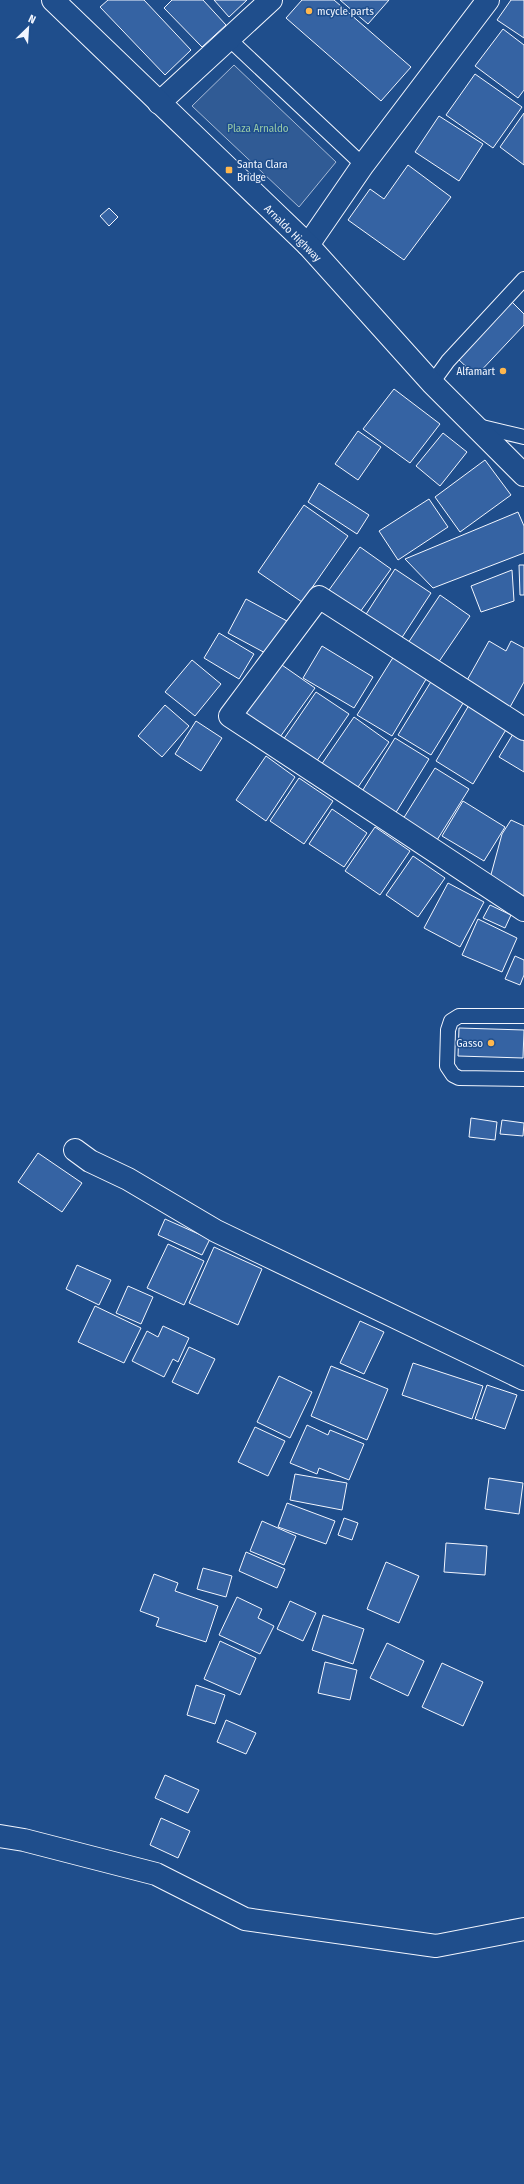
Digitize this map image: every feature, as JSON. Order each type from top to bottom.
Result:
[{"type":"street","name":"Arnaldo Highway","points":[[53,0],[308,245],[432,383],[477,426],[524,475]]},
{"type":"street","points":[[159,103],[271,0]]},
{"type":"street","points":[[308,245],[363,165],[488,0]]},
{"type":"street","points":[[524,729],[319,598],[230,716],[524,910]]},
{"type":"street","points":[[75,1150],[90,1161],[128,1179],[216,1231],[524,1378]]},
{"type":"street","points":[[0,1836],[24,1840],[156,1874],[245,1919],[436,1946],[524,1929]]},
{"type":"lane","points":[[229,39],[363,165]]},
{"type":"lane","points":[[432,383],[448,361],[524,279]]},
{"type":"lane","points":[[477,426],[524,437]]},
{"type":"lane","points":[[524,1016],[459,1016],[451,1021],[448,1030],[447,1066],[453,1075],[459,1078],[524,1079]]},
{"type":"shaded area","name":"Plaza Arnaldo","points":[[234,65],[336,162],[299,207],[192,106]]},
{"type":"building","points":[[108,0],[144,0],[191,50],[165,75],[100,7]]},
{"type":"building","points":[[172,0],[203,0],[226,25],[202,47],[164,8]]},
{"type":"building","points":[[214,0],[247,0],[229,17]]},
{"type":"building","points":[[302,0],[334,0],[411,67],[381,101],[286,18]]},
{"type":"building","points":[[340,0],[389,0],[368,24]]},
{"type":"building","points":[[511,0],[524,0],[524,38],[497,20]]},
{"type":"building","points":[[503,29],[524,45],[524,90],[518,98],[475,66]]},
{"type":"building","points":[[475,74],[522,107],[493,148],[446,115]]},
{"type":"building","points":[[524,113],[524,165],[500,147]]},
{"type":"building","points":[[439,116],[483,144],[459,181],[415,152]]},
{"type":"building","points":[[408,165],[451,197],[404,260],[348,220],[370,189],[384,199]]},
{"type":"building","points":[[109,208],[118,217],[109,226],[100,216]]},
{"type":"building","points":[[511,301],[524,314],[524,325],[476,376],[457,358]]},
{"type":"building","points":[[394,389],[440,424],[410,463],[363,429]]},
{"type":"building","points":[[358,431],[381,447],[358,480],[335,464]]},
{"type":"building","points":[[443,433],[467,452],[440,486],[416,466]]},
{"type":"building","points":[[485,460],[511,495],[460,532],[435,497]]},
{"type":"building","points":[[319,483],[369,515],[357,534],[308,502]]},
{"type":"building","points":[[429,499],[448,527],[398,560],[379,531]]},
{"type":"building","points":[[304,505],[348,536],[302,602],[258,572]]},
{"type":"building","points":[[518,512],[524,526],[524,553],[433,588],[405,559]]},
{"type":"building","points":[[360,547],[391,569],[360,612],[329,590]]},
{"type":"building","points":[[519,565],[524,565],[524,595],[520,595]]},
{"type":"building","points":[[395,569],[431,593],[399,642],[363,619]]},
{"type":"building","points":[[512,570],[514,601],[481,612],[471,586]]},
{"type":"building","points":[[440,595],[470,616],[438,663],[408,643]]},
{"type":"building","points":[[246,599],[287,621],[269,655],[228,633]]},
{"type":"building","points":[[219,633],[254,654],[239,679],[204,658]]},
{"type":"building","points":[[489,641],[506,651],[511,641],[524,648],[524,682],[510,707],[466,682]]},
{"type":"building","points":[[322,646],[373,677],[354,708],[303,678]]},
{"type":"building","points":[[394,656],[428,676],[392,736],[357,715]]},
{"type":"building","points":[[192,660],[221,684],[195,716],[165,692]]},
{"type":"building","points":[[279,663],[315,688],[280,737],[244,712]]},
{"type":"building","points":[[432,680],[465,700],[431,755],[398,735]]},
{"type":"building","points":[[316,692],[349,714],[314,765],[281,743]]},
{"type":"building","points":[[165,705],[189,726],[162,757],[138,736]]},
{"type":"building","points":[[469,705],[507,728],[473,784],[436,761]]},
{"type":"building","points":[[354,717],[389,742],[356,790],[321,765]]},
{"type":"building","points":[[196,721],[222,738],[201,771],[175,754]]},
{"type":"building","points":[[513,734],[524,740],[524,772],[499,757]]},
{"type":"building","points":[[395,738],[429,759],[395,814],[361,793]]},
{"type":"building","points":[[266,756],[295,777],[266,821],[236,800]]},
{"type":"building","points":[[435,768],[469,789],[437,840],[403,819]]},
{"type":"building","points":[[299,778],[333,801],[304,844],[270,821]]},
{"type":"building","points":[[463,801],[505,827],[484,861],[442,836]]},
{"type":"building","points":[[332,809],[367,833],[344,867],[309,844]]},
{"type":"building","points":[[511,820],[524,826],[524,897],[489,882],[502,834]]},
{"type":"building","points":[[375,827],[410,851],[380,895],[345,871]]},
{"type":"building","points":[[413,856],[445,878],[418,917],[386,895]]},
{"type":"building","points":[[448,883],[484,902],[460,947],[424,928]]},
{"type":"building","points":[[490,905],[511,915],[505,928],[483,918]]},
{"type":"building","points":[[478,919],[517,938],[502,972],[462,955]]},
{"type":"building","points":[[515,956],[524,960],[524,975],[520,985],[505,979]]},
{"type":"building","name":"Gasso","points":[[459,1028],[524,1030],[523,1058],[458,1056]]},
{"type":"building","points":[[471,1118],[497,1122],[495,1140],[469,1137]]},
{"type":"building","points":[[502,1120],[524,1123],[523,1136],[500,1134]]},
{"type":"building","points":[[38,1153],[82,1183],[62,1212],[18,1182]]},
{"type":"building","points":[[165,1219],[210,1239],[202,1255],[158,1235]]},
{"type":"building","points":[[168,1244],[204,1261],[184,1305],[147,1288]]},
{"type":"building","points":[[214,1247],[262,1269],[238,1325],[189,1303]]},
{"type":"building","points":[[77,1265],[111,1280],[99,1305],[66,1289]]},
{"type":"building","points":[[128,1286],[153,1297],[141,1324],[116,1313]]},
{"type":"building","points":[[95,1306],[141,1328],[124,1363],[78,1342]]},
{"type":"building","points":[[360,1321],[384,1332],[364,1374],[340,1363]]},
{"type":"building","points":[[163,1326],[189,1338],[178,1362],[173,1359],[164,1377],[132,1361],[147,1331],[158,1337]]},
{"type":"building","points":[[189,1347],[215,1359],[198,1394],[172,1382]]},
{"type":"building","points":[[413,1363],[483,1386],[472,1419],[402,1395]]},
{"type":"building","points":[[331,1366],[388,1389],[367,1440],[311,1416]]},
{"type":"building","points":[[279,1376],[312,1392],[290,1438],[257,1422]]},
{"type":"building","points":[[487,1385],[517,1395],[505,1429],[475,1419]]},
{"type":"building","points":[[307,1425],[328,1435],[330,1430],[364,1444],[349,1480],[319,1468],[317,1474],[290,1463]]},
{"type":"building","points":[[255,1427],[285,1441],[268,1476],[238,1462]]},
{"type":"building","points":[[295,1474],[347,1483],[342,1510],[290,1500]]},
{"type":"building","points":[[489,1478],[523,1483],[519,1514],[485,1509]]},
{"type":"building","points":[[287,1503],[335,1521],[326,1544],[278,1527]]},
{"type":"building","points":[[344,1518],[358,1523],[352,1540],[338,1535]]},
{"type":"building","points":[[262,1521],[296,1536],[284,1565],[250,1551]]},
{"type":"building","points":[[446,1543],[487,1546],[485,1575],[444,1572]]},
{"type":"building","points":[[246,1552],[285,1569],[277,1588],[239,1571]]},
{"type":"building","points":[[386,1562],[419,1576],[399,1623],[367,1609]]},
{"type":"building","points":[[203,1568],[232,1576],[226,1597],[197,1589]]},
{"type":"building","points":[[154,1574],[178,1583],[175,1591],[218,1606],[206,1642],[156,1626],[159,1618],[140,1611]]},
{"type":"building","points":[[237,1597],[262,1609],[258,1618],[274,1626],[260,1654],[219,1635]]},
{"type":"building","points":[[290,1601],[316,1613],[303,1641],[277,1629]]},
{"type":"building","points":[[323,1615],[364,1629],[353,1664],[312,1650]]},
{"type":"building","points":[[220,1641],[256,1658],[240,1695],[204,1679]]},
{"type":"building","points":[[387,1643],[424,1661],[408,1696],[370,1678]]},
{"type":"building","points":[[325,1662],[357,1670],[350,1700],[318,1693]]},
{"type":"building","points":[[442,1663],[483,1682],[463,1726],[422,1707]]},
{"type":"building","points":[[196,1685],[225,1695],[215,1724],[187,1715]]},
{"type":"building","points":[[226,1720],[256,1733],[246,1754],[217,1742]]},
{"type":"building","points":[[165,1775],[199,1790],[188,1813],[155,1798]]},
{"type":"building","points":[[161,1818],[190,1831],[178,1858],[150,1845]]},
{"type":"place","name":"mcycle parts","points":[[309,11]]},
{"type":"place","name":"Santa Clara Bridge","points":[[229,170]]},
{"type":"place","name":"Alfamart","points":[[503,371]]},
{"type":"place","name":"Gasso","points":[[491,1043]]}]
